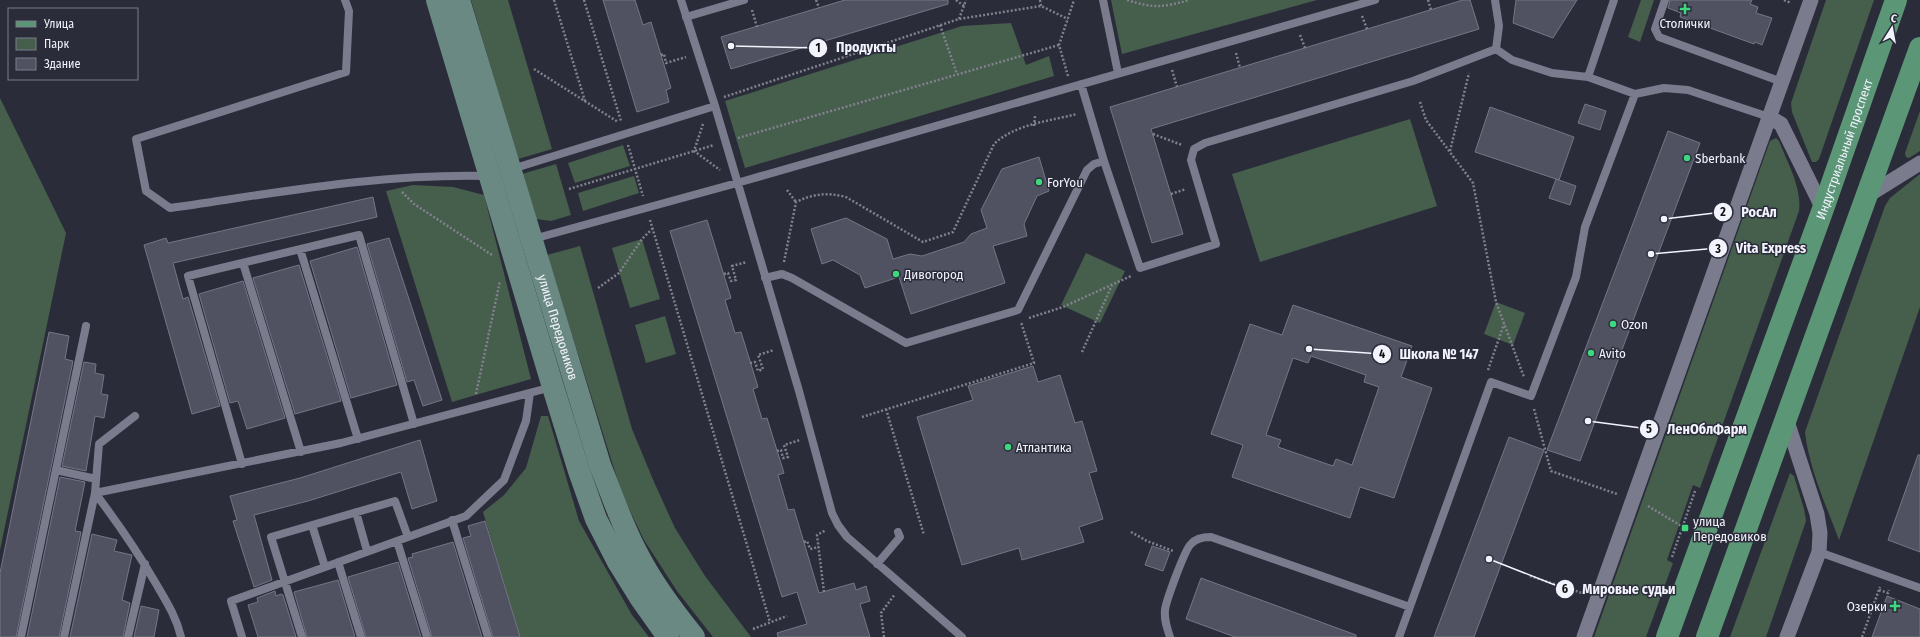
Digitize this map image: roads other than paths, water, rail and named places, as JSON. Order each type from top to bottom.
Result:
[{"type":"main road","name":"Индустриальный проспект","points":[[1667,637],[1823,209],[1896,0]]},
{"type":"main road","points":[[1707,637],[1920,48]]},
{"type":"street","name":"улица Передовиков","points":[[437,0],[500,173]]},
{"type":"street","name":"улица Передовиков","points":[[459,0],[516,246],[563,383],[600,465],[618,512],[637,554],[658,589],[694,637]]},
{"type":"street","points":[[1584,637],[1811,0]]},
{"type":"street","points":[[1769,117],[1781,124],[1823,209]]},
{"type":"street","points":[[1867,196],[1920,162]]},
{"type":"street","name":"улица Передовиков","points":[[563,383],[579,471],[596,519],[618,562],[641,599],[668,637]]},
{"type":"street","points":[[1786,418],[1817,514],[1820,533],[1819,552],[1787,637]]},
{"type":"lane","points":[[345,0],[349,11],[346,72],[136,139],[146,191],[170,208],[389,179],[500,173],[715,106]]},
{"type":"lane","points":[[681,0],[715,106],[786,347],[832,513],[838,525],[847,537],[962,637]]},
{"type":"lane","points":[[686,17],[744,0]]},
{"type":"lane","points":[[1103,0],[1118,73]]},
{"type":"lane","points":[[516,246],[1375,0]]},
{"type":"lane","points":[[1495,0],[1499,26],[1496,49]]},
{"type":"lane","points":[[1588,77],[1614,0]]},
{"type":"lane","points":[[1665,0],[1655,29],[1659,37],[1782,82]]},
{"type":"lane","points":[[1081,84],[1104,161],[1140,268],[1216,244],[1191,160],[1194,149],[1205,143],[1413,80],[1496,49]]},
{"type":"lane","points":[[1496,49],[1512,60],[1552,73],[1588,77],[1635,94],[1664,88],[1688,90],[1769,117]]},
{"type":"lane","points":[[1399,637],[1491,382],[1531,396],[1576,277],[1585,227],[1635,94]]},
{"type":"lane","points":[[765,278],[782,274],[792,278],[906,343],[1018,310],[1087,170],[1094,164],[1104,161]]},
{"type":"lane","points":[[242,464],[188,276],[359,235],[414,424]]},
{"type":"lane","points":[[300,249],[358,439]]},
{"type":"lane","points":[[243,263],[301,452]]},
{"type":"lane","points":[[21,637],[86,326]]},
{"type":"lane","points":[[95,493],[301,452],[358,439],[563,383]]},
{"type":"lane","points":[[242,637],[231,601],[466,516],[504,480],[526,421],[530,393]]},
{"type":"lane","points":[[64,637],[95,493],[99,444],[135,416]]},
{"type":"lane","points":[[56,470],[96,479]]},
{"type":"lane","points":[[95,493],[130,540],[145,564],[176,618],[181,637]]},
{"type":"lane","points":[[302,637],[271,537],[395,501],[408,537]]},
{"type":"lane","points":[[356,512],[367,551]]},
{"type":"lane","points":[[452,520],[488,637]]},
{"type":"lane","points":[[312,525],[325,567]]},
{"type":"lane","points":[[877,564],[900,537],[898,532]]},
{"type":"lane","points":[[1170,637],[1165,624],[1165,609],[1190,544],[1201,538],[1211,537],[1410,607]]},
{"type":"lane","points":[[396,541],[426,637]]},
{"type":"lane","points":[[1819,552],[1920,588]]},
{"type":"lane","points":[[338,562],[361,637]]},
{"type":"lane","points":[[128,637],[145,564]]},
{"type":"place","name":"Столички","points":[[1685,9]]},
{"type":"place","name":"Продукты","points":[[731,46]]},
{"type":"place","name":"Sberbank","points":[[1687,158]]},
{"type":"place","name":"ForYou","points":[[1039,182]]},
{"type":"place","name":"РосАл","points":[[1664,219]]},
{"type":"place","name":"Vita Express","points":[[1651,254]]},
{"type":"place","name":"Дивогород","points":[[896,274]]},
{"type":"place","name":"Ozon","points":[[1613,324]]},
{"type":"place","name":"Школа № 147","points":[[1309,349]]},
{"type":"place","name":"Avito","points":[[1591,353]]},
{"type":"place","name":"ЛенОблФарм","points":[[1588,421]]},
{"type":"place","name":"Атлантика","points":[[1008,447]]},
{"type":"place","name":"улица Передовиков","points":[[1685,528]]},
{"type":"place","name":"Мировые судьи","points":[[1489,559]]},
{"type":"place","name":"Озерки","points":[[1895,606]]}]
